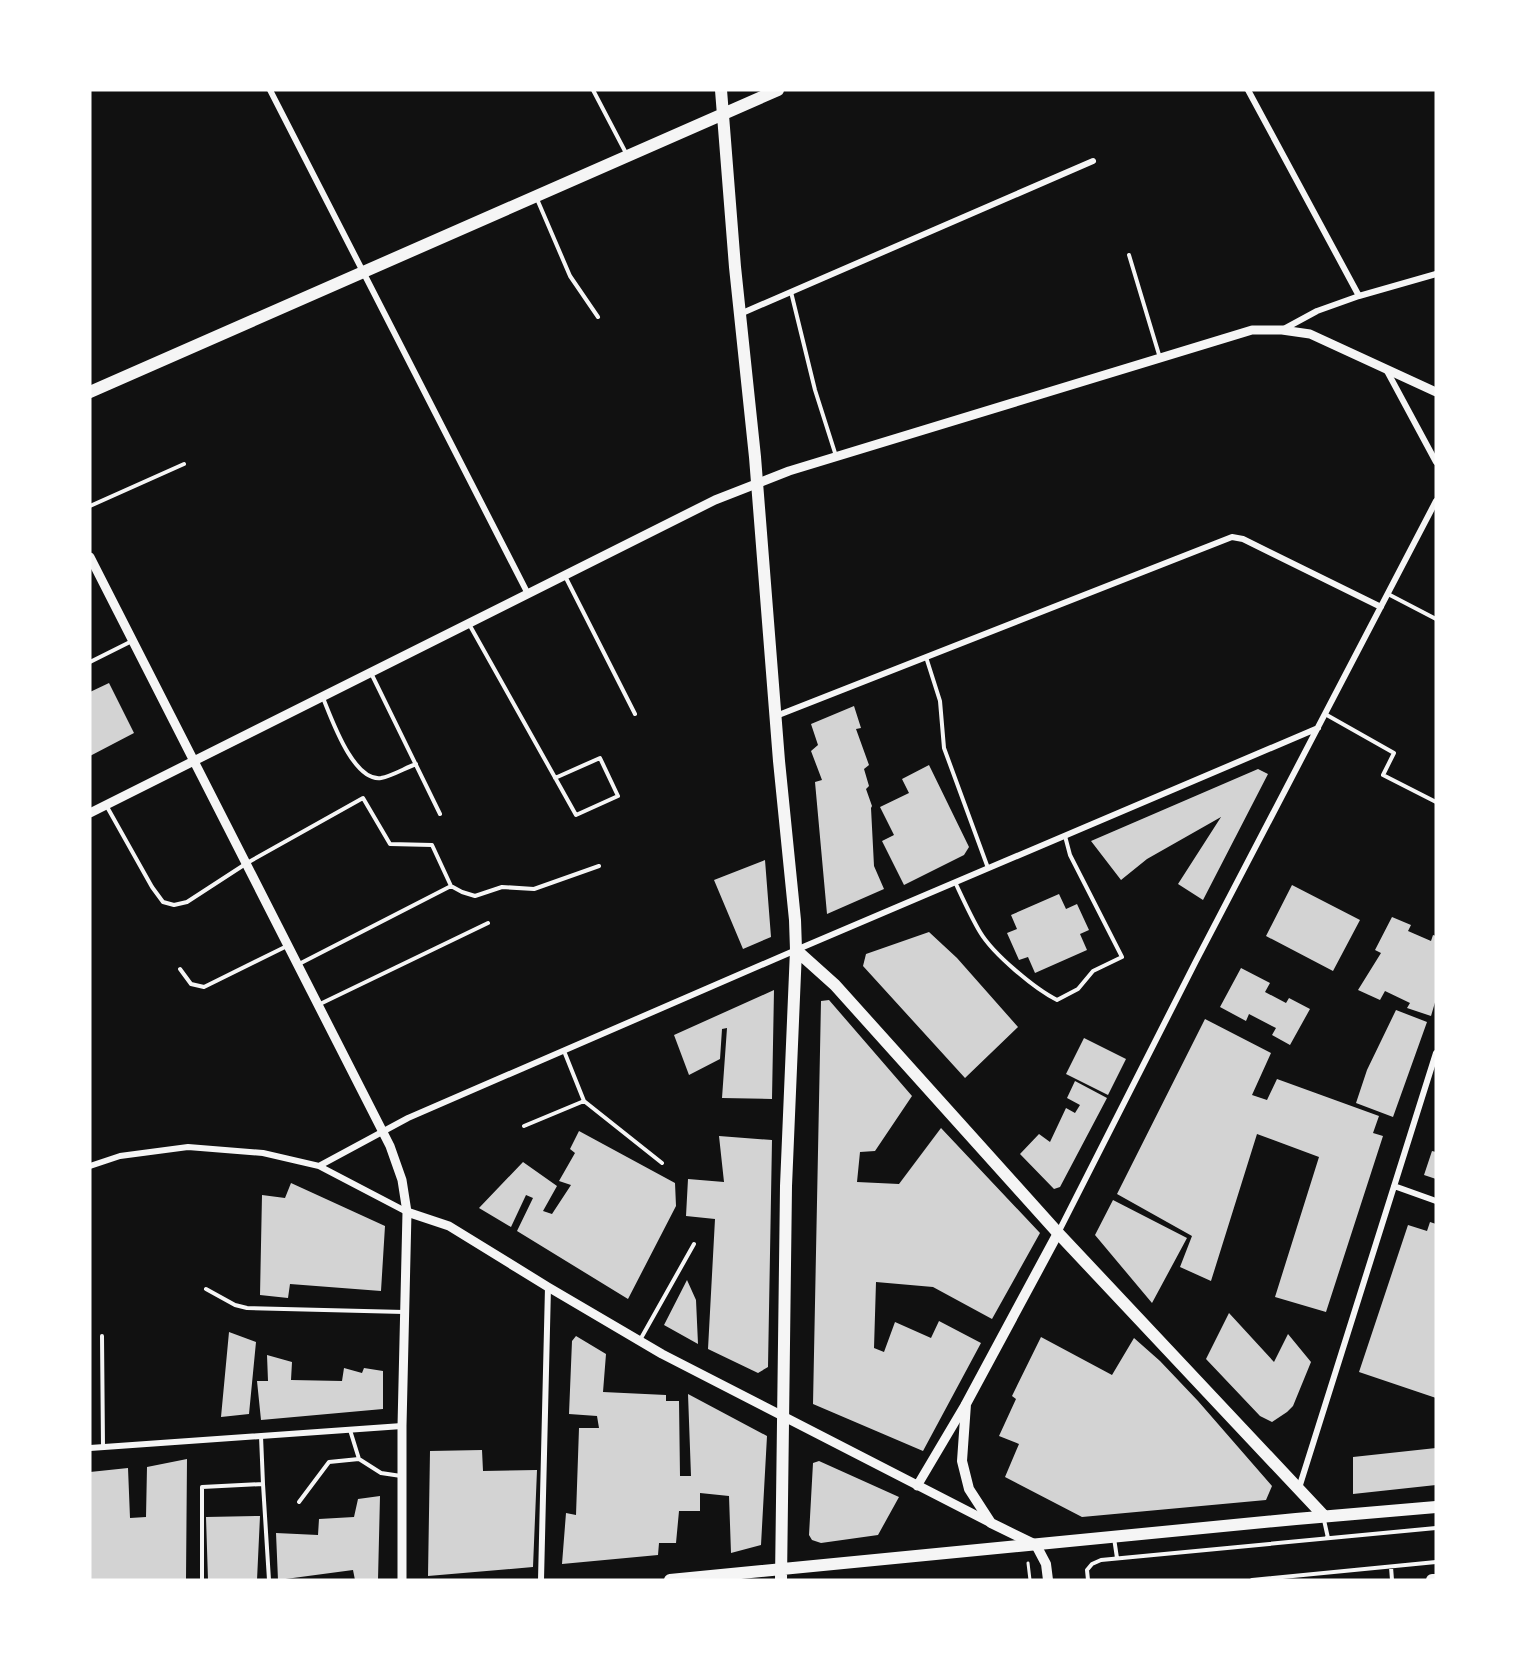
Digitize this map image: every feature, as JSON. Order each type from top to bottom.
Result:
[{"type":"main road","points":[[721,90],[757,484],[775,716],[795,920],[796,950],[786,1186],[781,1575]]},
{"type":"main road","points":[[90,392],[777,90]]},
{"type":"main road","points":[[796,950],[835,986],[1058,1233],[1324,1516]]},
{"type":"main road","points":[[1048,1580],[1046,1564],[1036,1545],[991,1523],[969,1489],[962,1461],[966,1404],[1058,1233]]},
{"type":"main road","points":[[670,1580],[781,1575],[1036,1545],[1436,1507]]},
{"type":"street","points":[[270,90],[528,594]]},
{"type":"street","points":[[1248,90],[1359,296]]},
{"type":"street","points":[[740,314],[1093,160]]},
{"type":"street","points":[[1282,330],[1317,312],[1359,296],[1436,274]]},
{"type":"street","points":[[90,813],[716,500],[836,457],[1252,330],[1282,330],[1310,334],[1436,392]]},
{"type":"street","points":[[1387,370],[1436,462]]},
{"type":"street","points":[[1058,1233],[1202,950],[1436,501]]},
{"type":"street","points":[[775,716],[1232,537],[1243,539],[1381,607]]},
{"type":"street","points":[[90,557],[383,1132],[402,1180],[407,1212],[402,1426],[402,1580]]},
{"type":"street","points":[[319,1166],[408,1118],[1318,728]]},
{"type":"street","points":[[1299,1488],[1436,1053]]},
{"type":"street","points":[[90,1166],[120,1156],[188,1147],[263,1153],[319,1166],[407,1212],[449,1226],[640,1341],[991,1523]]},
{"type":"street","points":[[1394,1186],[1436,1201]]},
{"type":"street","points":[[541,1580],[548,1287]]},
{"type":"street","points":[[917,1486],[966,1404]]},
{"type":"street","points":[[90,1449],[402,1426]]},
{"type":"lane","points":[[593,90],[627,156]]},
{"type":"lane","points":[[535,196],[570,276],[598,317]]},
{"type":"lane","points":[[1129,255],[1160,358]]},
{"type":"lane","points":[[791,292],[815,390],[836,457]]},
{"type":"lane","points":[[90,506],[184,464]]},
{"type":"lane","points":[[564,576],[635,714]]},
{"type":"lane","points":[[1388,594],[1436,620]]},
{"type":"lane","points":[[469,624],[555,778],[576,815],[618,796],[600,758],[555,778]]},
{"type":"lane","points":[[90,662],[133,641]]},
{"type":"lane","points":[[926,657],[940,701],[944,748],[988,868]]},
{"type":"lane","points":[[371,673],[440,814]]},
{"type":"lane","points":[[322,697],[353,761],[362,771],[380,778],[416,764]]},
{"type":"lane","points":[[1325,714],[1394,753],[1383,775],[1436,802]]},
{"type":"lane","points":[[106,805],[152,887],[164,902],[174,905],[187,902],[247,863],[363,798],[390,844],[432,845],[451,886],[475,896],[502,887],[534,888],[599,866]]},
{"type":"lane","points":[[955,882],[981,934],[1011,966],[1057,1000],[1078,989],[1093,970],[1122,957],[1070,855],[1065,835]]},
{"type":"lane","points":[[298,964],[451,886]]},
{"type":"lane","points":[[319,1005],[488,923]]},
{"type":"lane","points":[[180,969],[191,984],[204,987],[288,945]]},
{"type":"lane","points":[[564,1051],[584,1101],[662,1163]]},
{"type":"lane","points":[[524,1126],[584,1101]]},
{"type":"lane","points":[[640,1341],[694,1244]]},
{"type":"lane","points":[[206,1289],[235,1305],[247,1308],[405,1312]]},
{"type":"lane","points":[[102,1336],[104,1448]]},
{"type":"lane","points":[[350,1430],[359,1460]]},
{"type":"lane","points":[[261,1436],[269,1580]]},
{"type":"lane","points":[[299,1502],[328,1462],[359,1460],[381,1473],[402,1476]]},
{"type":"lane","points":[[202,1580],[202,1486],[263,1484]]},
{"type":"lane","points":[[1324,1516],[1328,1538]]},
{"type":"lane","points":[[1088,1580],[1087,1570],[1092,1564],[1101,1560],[1436,1528]]},
{"type":"lane","points":[[1114,1537],[1117,1558]]},
{"type":"lane","points":[[1252,1580],[1436,1562]]},
{"type":"lane","points":[[1391,1567],[1392,1580]]},
{"type":"path","points":[[1028,1563],[1030,1580]]},
{"type":"building","points":[[109,683],[134,733],[90,756],[90,692]]},
{"type":"building","points":[[854,706],[861,728],[856,729],[869,765],[864,769],[869,786],[866,789],[872,806],[874,866],[884,889],[827,914],[815,782],[822,780],[811,751],[818,745],[811,724]]},
{"type":"building","points":[[929,765],[969,847],[964,855],[904,885],[882,841],[894,835],[880,807],[909,793],[902,779]]},
{"type":"building","points":[[1258,769],[1268,774],[1203,900],[1178,884],[1221,817],[1147,859],[1121,880],[1091,841]]},
{"type":"building","points":[[765,860],[771,937],[743,949],[714,880]]},
{"type":"building","points":[[1292,885],[1360,920],[1333,971],[1266,936]]},
{"type":"building","points":[[1059,894],[1066,909],[1077,904],[1089,930],[1080,934],[1087,950],[1035,973],[1028,957],[1019,960],[1007,933],[1017,929],[1011,915]]},
{"type":"building","points":[[1392,917],[1411,925],[1408,931],[1431,941],[1433,935],[1436,936],[1436,999],[1431,1016],[1407,1008],[1410,1003],[1385,991],[1380,1000],[1358,990],[1381,953],[1375,950]]},
{"type":"building","points":[[929,932],[957,958],[1018,1027],[965,1078],[863,966],[866,954]]},
{"type":"building","points":[[1241,968],[1270,983],[1265,992],[1286,1003],[1289,998],[1310,1009],[1290,1045],[1272,1035],[1276,1028],[1249,1014],[1246,1021],[1220,1007]]},
{"type":"building","points":[[774,990],[772,1099],[722,1098],[727,1028],[722,1029],[720,1059],[689,1075],[674,1035]]},
{"type":"building","points":[[829,1000],[912,1096],[875,1151],[860,1152],[857,1182],[899,1184],[941,1128],[1040,1233],[992,1319],[933,1287],[876,1282],[874,1348],[884,1352],[895,1322],[931,1338],[939,1321],[981,1343],[923,1451],[813,1404],[821,1001]]},
{"type":"building","points":[[1396,1010],[1427,1022],[1393,1117],[1356,1103],[1367,1070]]},
{"type":"building","points":[[1205,1019],[1271,1053],[1252,1095],[1267,1100],[1277,1079],[1379,1116],[1373,1133],[1383,1136],[1326,1312],[1275,1297],[1319,1157],[1257,1134],[1211,1281],[1180,1267],[1192,1236],[1117,1194]]},
{"type":"building","points":[[1084,1038],[1126,1059],[1108,1095],[1066,1074]]},
{"type":"building","points":[[1075,1081],[1107,1098],[1060,1187],[1054,1189],[1020,1154],[1039,1134],[1050,1142],[1066,1108],[1075,1113],[1080,1105],[1067,1098]]},
{"type":"building","points":[[579,1131],[675,1183],[676,1206],[628,1299],[517,1231],[533,1198],[526,1195],[511,1227],[479,1208],[523,1162],[557,1186],[543,1211],[552,1214],[571,1185],[559,1181],[575,1153],[570,1149]]},
{"type":"building","points":[[719,1136],[772,1140],[768,1367],[758,1373],[708,1349],[715,1219],[686,1216],[688,1179],[724,1182]]},
{"type":"building","points":[[1432,1151],[1436,1152],[1436,1179],[1424,1175]]},
{"type":"building","points":[[291,1183],[385,1226],[381,1291],[290,1284],[288,1298],[260,1295],[262,1195],[285,1198]]},
{"type":"building","points":[[1113,1200],[1187,1238],[1152,1303],[1095,1235]]},
{"type":"building","points":[[1430,1222],[1436,1224],[1436,1398],[1359,1372],[1408,1225],[1427,1231]]},
{"type":"building","points":[[687,1280],[696,1300],[698,1344],[664,1325]]},
{"type":"building","points":[[1229,1313],[1274,1362],[1288,1334],[1311,1362],[1293,1406],[1272,1422],[1260,1416],[1206,1359]]},
{"type":"building","points":[[229,1332],[256,1342],[249,1414],[221,1417]]},
{"type":"building","points":[[576,1336],[606,1354],[603,1392],[666,1395],[666,1401],[679,1401],[680,1476],[691,1476],[688,1394],[767,1436],[761,1545],[731,1553],[729,1496],[700,1493],[700,1511],[679,1511],[676,1543],[659,1543],[658,1555],[562,1564],[566,1513],[576,1515],[579,1428],[599,1428],[597,1416],[569,1414],[572,1341]]},
{"type":"building","points":[[1041,1337],[1112,1375],[1134,1338],[1160,1361],[1198,1401],[1272,1486],[1266,1500],[1082,1517],[1005,1477],[1019,1444],[999,1436],[1016,1399],[1012,1396]]},
{"type":"building","points":[[267,1355],[292,1362],[291,1380],[342,1381],[344,1368],[362,1373],[364,1368],[383,1371],[383,1409],[261,1420],[257,1381],[268,1381]]},
{"type":"building","points":[[1436,1448],[1436,1485],[1353,1494],[1353,1457]]},
{"type":"building","points":[[482,1450],[483,1471],[537,1470],[533,1567],[428,1576],[430,1451]]},
{"type":"building","points":[[187,1459],[186,1580],[90,1580],[90,1472],[128,1468],[130,1518],[146,1517],[147,1467]]},
{"type":"building","points":[[819,1461],[899,1497],[878,1535],[821,1543],[812,1540],[809,1535],[813,1463]]},
{"type":"building","points":[[380,1496],[378,1580],[355,1580],[353,1570],[278,1580],[276,1533],[318,1535],[319,1519],[354,1517],[358,1499]]},
{"type":"building","points":[[260,1516],[257,1580],[208,1580],[206,1517]]}]
